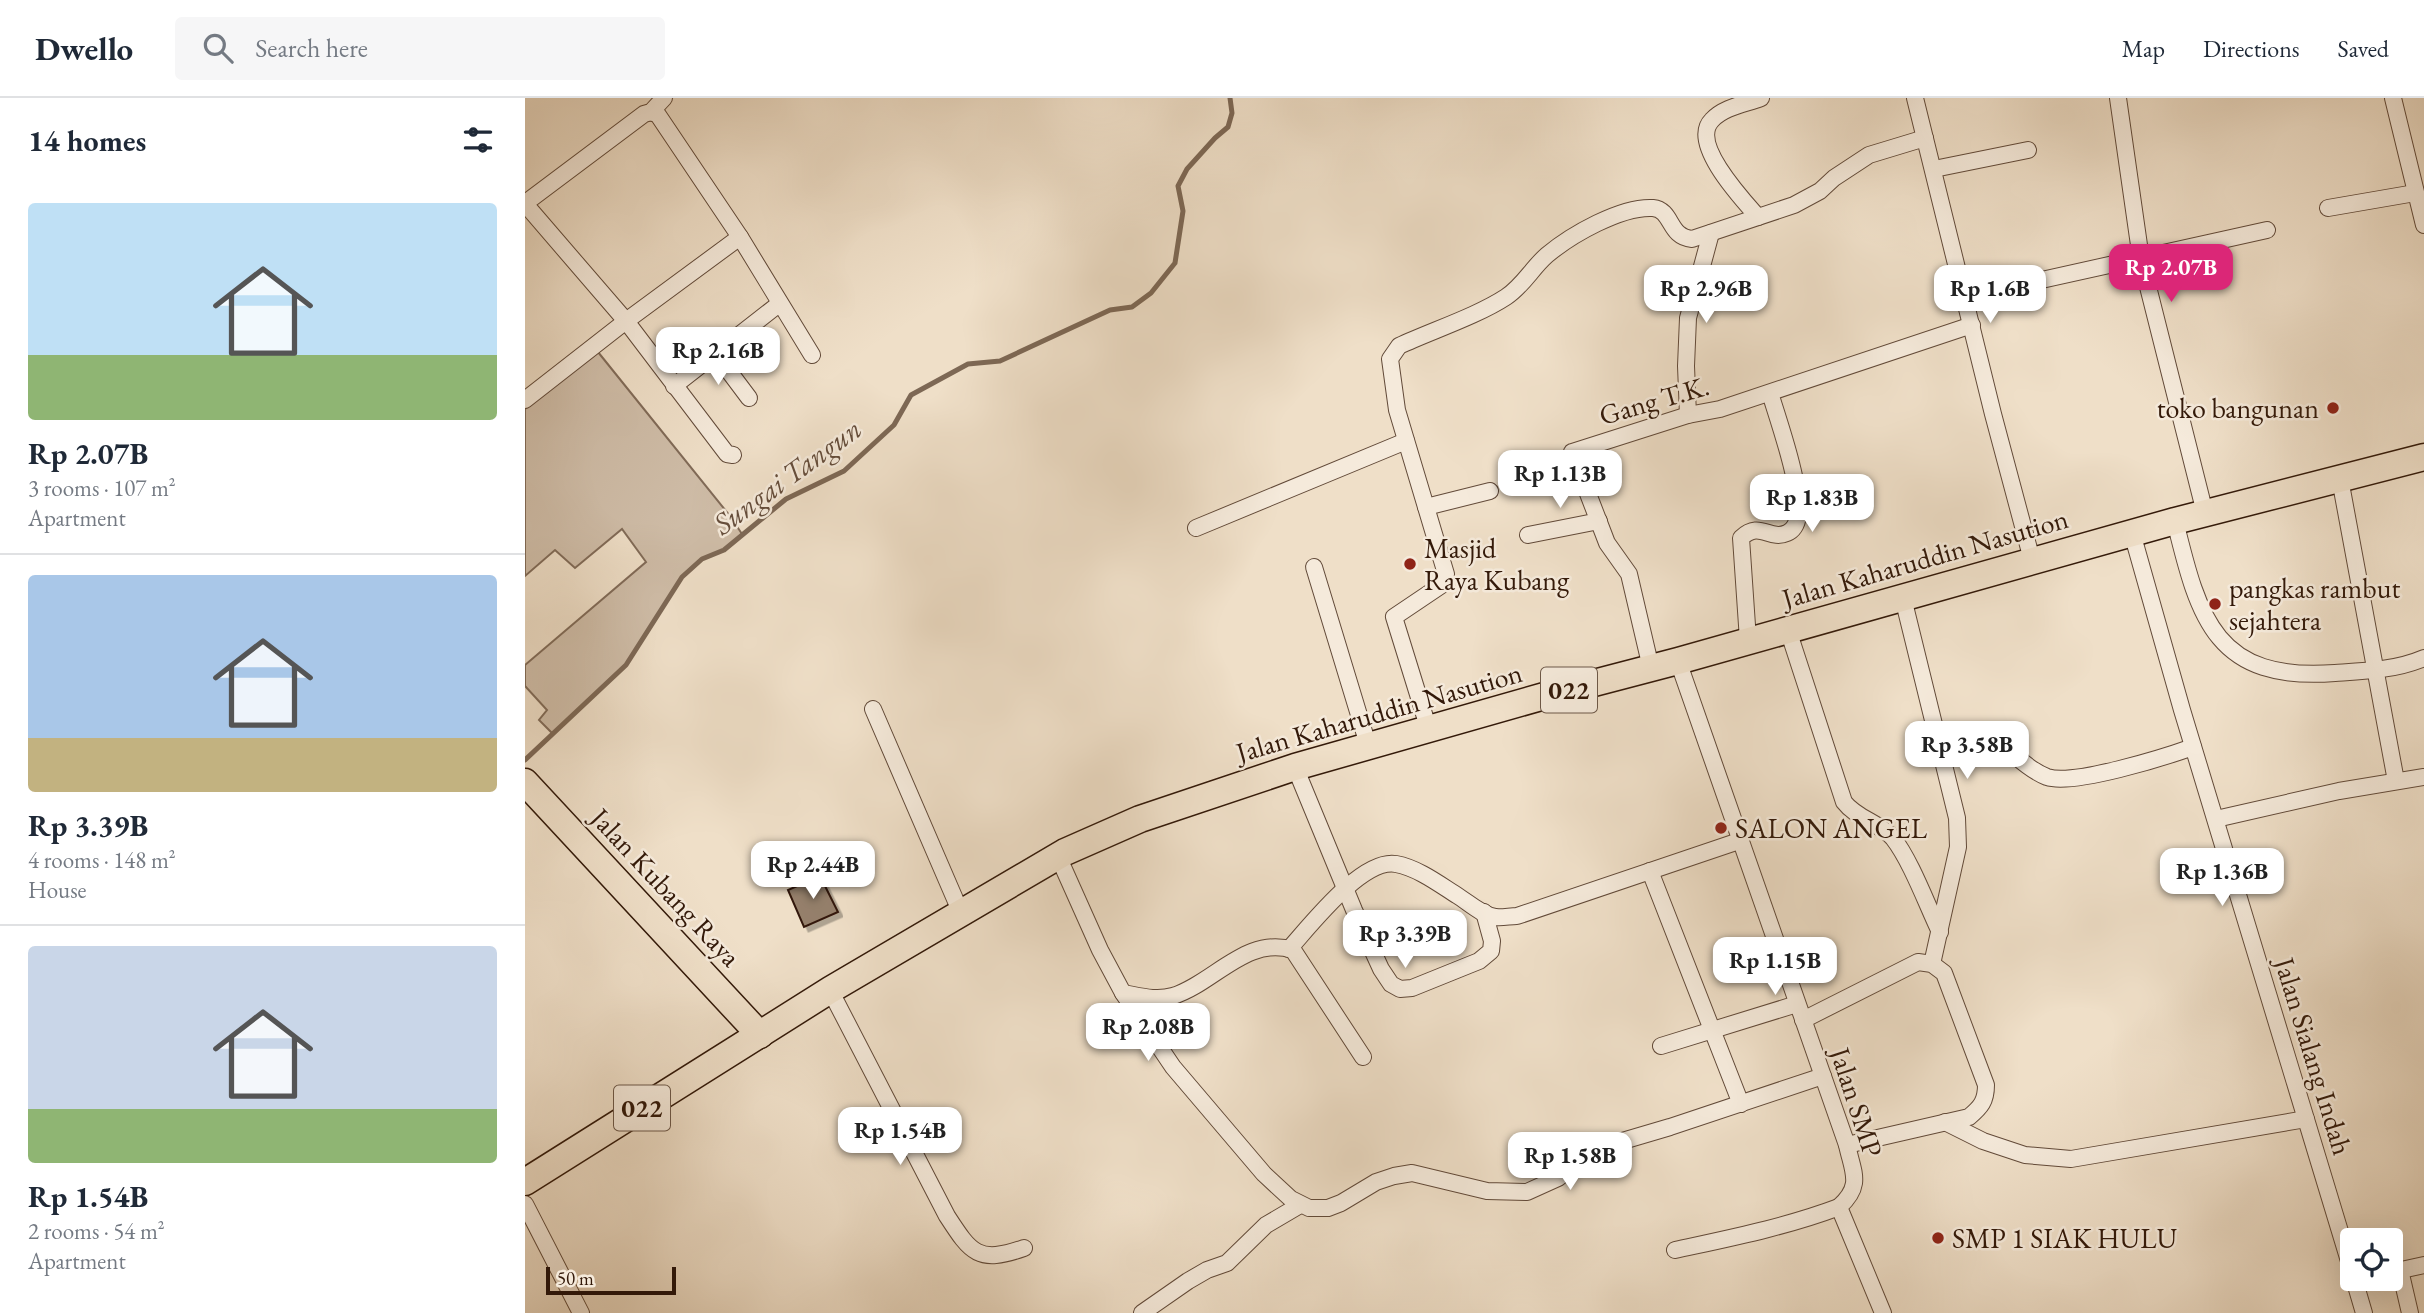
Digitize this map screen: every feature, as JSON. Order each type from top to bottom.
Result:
[{"type":"highway","name":"Jalan Kaharuddin Nasution","points":[[760,1035],[830,990],[1058,856],[1140,819],[1295,767],[1678,662],[2032,560],[2424,457]]},
{"type":"highway","name":"Jalan Kubang Raya","points":[[525,782],[760,1035]]},
{"type":"highway","name":"022","points":[[525,1182],[760,1035]]},
{"type":"street","points":[[664,98],[651,112],[644,114],[526,204],[626,321],[727,454],[733,456]]},
{"type":"street","points":[[1758,217],[1725,177],[1712,156],[1705,137],[1709,122],[1722,112],[1761,98]]},
{"type":"street","points":[[1915,98],[2032,560]]},
{"type":"street","points":[[2118,98],[2141,259],[2205,513]]},
{"type":"street","points":[[2393,98],[2424,225]]},
{"type":"street","points":[[651,112],[658,115],[740,237],[812,355]]},
{"type":"street","points":[[1429,730],[1394,617],[1443,584],[1446,574],[1398,410],[1390,359],[1399,346],[1506,297],[1530,276],[1546,256],[1597,222],[1628,212],[1657,209],[1663,212],[1677,234],[1692,239],[1794,205],[1820,191],[1834,178],[1869,155],[1925,138]]},
{"type":"street","points":[[1934,169],[2028,150]]},
{"type":"street","points":[[2328,208],[2415,193]]},
{"type":"street","points":[[1965,297],[2267,230]]},
{"type":"street","points":[[1688,415],[1688,318],[1711,233]]},
{"type":"street","points":[[525,400],[740,237]]},
{"type":"street","points":[[674,386],[779,304]]},
{"type":"street","name":"Gang T.K.","points":[[1651,668],[1629,574],[1607,543],[1572,452],[1688,415],[1720,409],[1972,325]]},
{"type":"street","points":[[716,354],[750,398]]},
{"type":"street","points":[[1748,640],[1741,538],[1748,531],[1761,529],[1775,535],[1786,534],[1795,527],[1799,515],[1795,482],[1770,393]]},
{"type":"street","points":[[1196,528],[1406,441]]},
{"type":"street","points":[[2340,479],[2396,780]]},
{"type":"street","points":[[1426,507],[1490,491]]},
{"type":"street","points":[[1528,535],[1599,521]]},
{"type":"street","points":[[2175,521],[2191,586],[2205,618],[2219,638],[2241,659],[2259,667],[2306,675],[2376,670],[2424,658]]},
{"type":"street","name":"Jalan Sialang Indah","points":[[2132,533],[2193,747],[2340,1230]]},
{"type":"street","points":[[1314,567],[1369,748]]},
{"type":"street","points":[[1903,598],[1957,818],[1958,847],[1932,964]]},
{"type":"street","points":[[1788,630],[1844,802],[1851,811],[1882,828],[1893,838],[1940,932]]},
{"type":"street","name":"Jalan SMP","points":[[1678,662],[1847,1145],[1855,1186],[1849,1198],[1839,1208]]},
{"type":"street","points":[[873,709],[961,913]]},
{"type":"street","points":[[1940,748],[1990,741],[2047,777],[2068,780],[2164,758],[2193,747]]},
{"type":"street","points":[[1295,767],[1381,970],[1391,984],[1400,989],[1412,988],[1479,961],[1491,951],[1492,941],[1484,912]]},
{"type":"street","points":[[2215,819],[2339,791],[2424,777]]},
{"type":"street","points":[[1289,949],[1345,888],[1375,867],[1392,863],[1431,879],[1484,912],[1496,917],[1517,916],[1739,841]]},
{"type":"street","points":[[1058,856],[1100,950],[1123,993],[1166,1058],[1264,1174],[1304,1206]]},
{"type":"street","points":[[1650,871],[1741,1104]]},
{"type":"street","points":[[1123,993],[1152,998],[1171,996],[1261,947],[1279,945],[1293,950],[1363,1057]]},
{"type":"street","points":[[1661,1046],[1712,1031],[1800,1012],[1918,962],[1932,964],[1944,973],[1986,1085],[1986,1097],[1980,1108],[1969,1117],[1847,1145]]},
{"type":"street","points":[[830,990],[947,1216],[965,1243],[981,1255],[992,1256],[1024,1248]]},
{"type":"street","points":[[1142,1313],[1207,1270],[1227,1264],[1266,1225],[1304,1206],[1328,1208],[1383,1179],[1412,1173],[1486,1191],[1527,1192],[1558,1178],[1586,1155],[1609,1145],[1823,1076]]},
{"type":"street","points":[[1945,1122],[1983,1140],[2025,1155],[2071,1159],[2305,1119]]},
{"type":"street","points":[[525,1204],[581,1313]]},
{"type":"street","points":[[1675,1250],[1748,1234],[1839,1208],[1884,1313]]},
{"type":"street","points":[[2403,1269],[2424,1265]]},
{"type":"street","name":"Jalan Sialang Indah","points":[[2358,1291],[2364,1313]]},
{"type":"street","points":[[2402,1291],[2410,1313]]},
{"type":"shaded area","points":[[598,352],[742,534],[724,550],[702,559],[682,577],[626,665],[553,734],[539,720],[547,710],[525,686],[525,665],[646,562],[622,529],[575,568],[555,550],[525,576],[525,409]]},
{"type":"building","points":[[820,876],[838,912],[804,927],[788,890]]},
{"type":"waterway","name":"Sungai Tangun","points":[[525,760],[626,665],[682,577],[702,559],[724,550],[786,499],[844,471],[894,425],[911,395],[968,364],[1000,361],[1110,310],[1132,307],[1151,293],[1175,263],[1183,211],[1178,186],[1187,169],[1228,127],[1232,113],[1230,98]]},
{"type":"place","name":"toko bangunan","points":[[2333,408]]},
{"type":"place","name":"Masjid Raya Kubang","points":[[1410,564]]},
{"type":"place","name":"pangkas rambut sejahtera","points":[[2215,604]]},
{"type":"place","name":"SALON ANGEL","points":[[1721,828]]},
{"type":"place","name":"SMP 1 SIAK HULU","points":[[1938,1238]]}]
